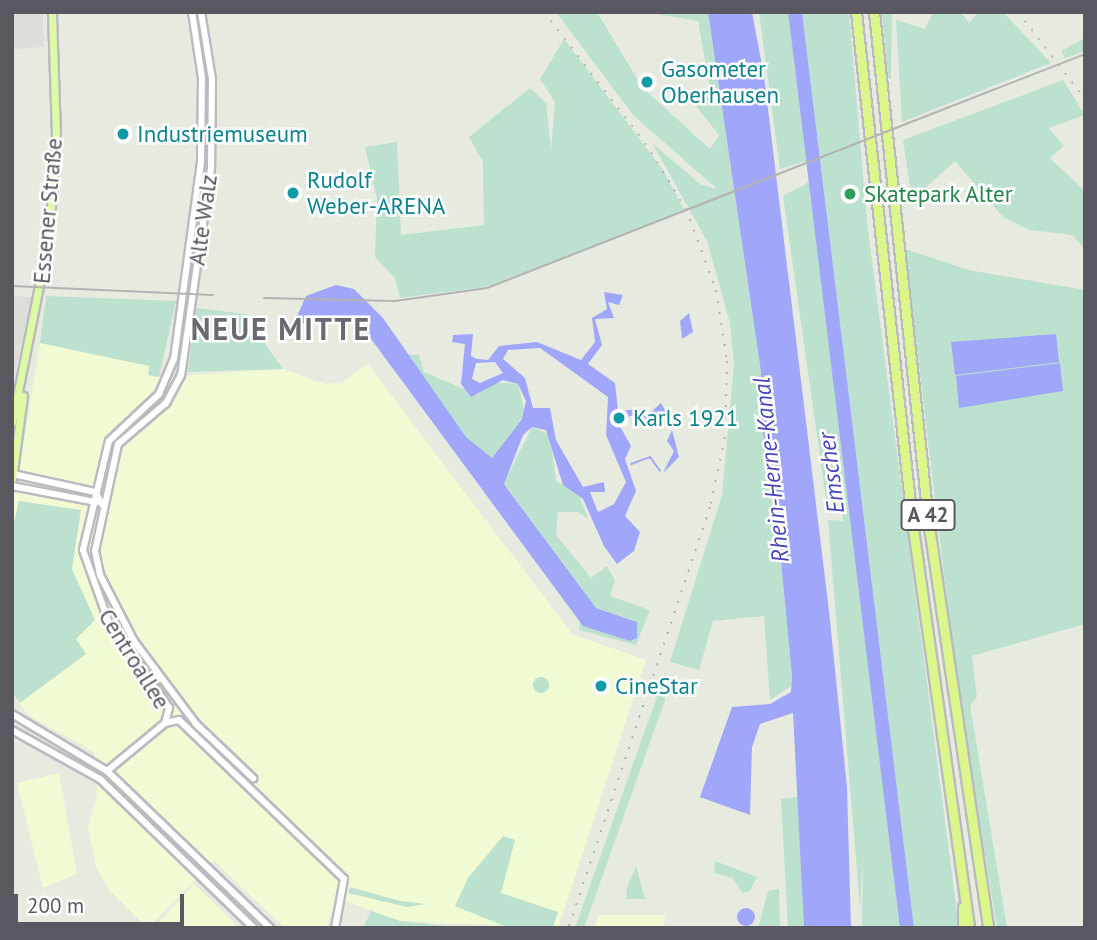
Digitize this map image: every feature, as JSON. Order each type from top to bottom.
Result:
[{"type":"highway","name":"A 42","points":[[856,12],[907,486],[970,928]]},
{"type":"highway","name":"A 42","points":[[874,12],[925,497],[988,928]]},
{"type":"highway","points":[[962,928],[964,898]]},
{"type":"main road","name":"Essener Straße","points":[[13,476],[23,386],[52,195],[54,12]]},
{"type":"main road","name":"Essener Straße","points":[[12,422],[23,386]]},
{"type":"street","name":"Alte Walz","points":[[168,379],[201,161],[202,78],[192,12]]},
{"type":"street","name":"Alte Walz","points":[[178,386],[211,168],[212,79],[201,12]]},
{"type":"street","name":"Centroallee","points":[[168,379],[112,436],[83,544],[86,573],[114,632],[169,708],[165,723],[181,722],[344,880],[335,928]]},
{"type":"street","name":"Centroallee","points":[[178,386],[162,407],[122,438],[103,498],[96,561],[124,625],[196,724],[253,778]]},
{"type":"street","points":[[12,486],[92,503],[103,498],[95,492],[13,476]]},
{"type":"street","points":[[12,714],[107,771],[271,928]]},
{"type":"street","points":[[100,779],[165,723]]},
{"type":"street","points":[[12,730],[100,779],[254,928]]},
{"type":"shaded area","points":[[12,12],[43,12],[44,47],[12,49]]},
{"type":"shaded area","points":[[556,12],[597,12],[642,87],[710,149],[719,135],[696,106],[710,89],[698,21],[645,12],[708,12],[761,372],[762,428],[774,488],[792,676],[791,686],[770,700],[764,616],[713,621],[699,670],[670,662],[722,495],[734,364],[730,323],[707,241],[652,143],[700,184],[717,189],[633,115]]},
{"type":"shaded area","points":[[759,12],[788,12],[806,161],[780,169]]},
{"type":"shaded area","points":[[802,12],[849,12],[867,222],[959,928],[914,928]]},
{"type":"shaded area","points":[[882,12],[892,12],[891,79],[888,78]]},
{"type":"shaded area","points":[[933,12],[961,12],[969,23],[979,12],[1003,12],[1051,63],[902,122],[896,20],[925,29]]},
{"type":"shaded area","points":[[1085,38],[1085,51],[1065,58],[1061,51]]},
{"type":"shaded area","points":[[564,39],[663,170],[685,211],[485,287],[400,298],[395,278],[375,257],[377,199],[365,147],[397,142],[401,235],[484,225],[483,162],[469,137],[530,88],[546,103],[551,149],[555,102],[540,79]]},
{"type":"shaded area","points":[[1063,80],[1085,115],[1049,128],[1064,146],[1050,158],[1085,191],[1085,249],[1072,235],[1029,230],[1003,217],[955,161],[912,200],[903,140]]},
{"type":"shaded area","points":[[809,182],[825,292],[900,928],[862,928],[863,856],[860,908],[828,520],[843,521],[841,506],[827,506],[783,196]]},
{"type":"shaded area","points":[[905,249],[969,270],[1085,290],[1085,624],[972,656],[977,697],[970,705],[1007,928],[997,928],[956,675]]},
{"type":"shaded area","points":[[12,296],[32,297],[12,385]]},
{"type":"shaded area","points":[[46,296],[176,301],[159,377],[148,375],[149,366],[40,343]]},
{"type":"shaded area","points":[[196,308],[262,316],[265,344],[283,369],[188,372]]},
{"type":"shaded area","points":[[40,343],[150,366],[148,375],[159,377],[283,369],[325,384],[341,383],[368,364],[572,634],[646,660],[558,928],[400,921],[337,898],[326,928],[285,928],[214,861],[152,924],[145,926],[109,890],[96,867],[88,827],[97,796],[94,752],[28,715],[12,694],[12,515]]},
{"type":"shaded area","points":[[408,354],[419,355],[424,372],[478,395],[491,382],[518,384],[525,414],[492,458],[466,438]]},
{"type":"shaded area","points":[[532,427],[550,435],[556,481],[578,493],[588,519],[578,512],[558,512],[556,535],[591,578],[607,566],[615,581],[610,596],[650,610],[636,645],[579,630],[580,621],[633,620],[596,608],[504,483]]},
{"type":"shaded area","points":[[19,501],[81,510],[72,569],[95,620],[76,639],[86,654],[20,703],[12,693],[12,530]]},
{"type":"shaded area","points":[[127,635],[171,696],[166,699],[122,638]]},
{"type":"shaded area","points":[[666,671],[665,700],[584,928],[575,928]]},
{"type":"shaded area","points":[[541,677],[547,679],[547,691],[541,693],[535,691],[533,685],[535,679]]},
{"type":"shaded area","points":[[59,773],[77,874],[43,888],[17,783]]},
{"type":"shaded area","points":[[798,797],[804,928],[788,928],[781,799]]},
{"type":"shaded area","points":[[503,836],[515,840],[501,893],[558,912],[553,927],[509,928],[455,906],[468,878]]},
{"type":"shaded area","points":[[715,861],[757,877],[750,891],[742,893],[733,878],[714,873]]},
{"type":"shaded area","points":[[636,866],[645,899],[626,899],[627,887]]},
{"type":"shaded area","points":[[194,884],[239,928],[153,928]]},
{"type":"shaded area","points":[[350,887],[400,901],[426,904],[407,907],[348,893]]},
{"type":"shaded area","points":[[779,889],[780,928],[758,928],[768,891]]},
{"type":"shaded area","points":[[371,911],[400,921],[446,926],[363,928]]},
{"type":"shaded area","points":[[599,915],[665,915],[664,928],[594,928]]},
{"type":"water","name":"Rhein-Herne-Kanal","points":[[708,12],[752,12],[764,76],[829,611],[847,787],[851,928],[804,928],[793,713],[760,724],[752,747],[750,815],[700,797],[732,707],[770,704],[791,692],[792,676],[774,488],[762,428],[761,372]]},
{"type":"water","points":[[788,12],[802,12],[914,928],[900,928]]},
{"type":"water","points":[[336,285],[354,289],[383,318],[466,437],[492,458],[522,419],[526,401],[518,384],[503,380],[471,397],[461,384],[465,344],[452,342],[453,335],[473,334],[471,356],[477,359],[488,360],[499,346],[537,342],[581,360],[595,342],[592,318],[607,309],[604,292],[623,295],[619,305],[608,302],[614,318],[595,319],[602,345],[588,364],[615,383],[618,411],[638,409],[646,417],[661,403],[671,421],[661,411],[648,421],[639,413],[617,421],[631,446],[625,459],[636,491],[625,516],[640,532],[634,551],[617,564],[604,546],[583,499],[563,485],[546,430],[532,427],[523,435],[504,484],[596,608],[637,622],[637,638],[630,641],[583,626],[360,324],[294,323],[306,296]],"holes":[[[540,348],[608,397],[606,435],[626,482],[614,504],[598,512],[590,492],[605,492],[604,482],[583,487],[556,440],[550,408],[533,408],[525,378],[503,359],[508,350]],[[495,362],[503,373],[480,383],[472,379],[476,363]]]},
{"type":"water","points":[[689,313],[693,332],[682,339],[680,321]]},
{"type":"water","points":[[1056,334],[1059,362],[955,375],[951,342]]},
{"type":"water","points":[[1060,363],[1063,391],[959,408],[956,376]]},
{"type":"water","points":[[672,430],[679,457],[663,473],[674,451],[667,441]]},
{"type":"water","points":[[742,908],[750,908],[755,917],[753,924],[742,926],[737,921],[737,913]]},
{"type":"waterway","points":[[631,464],[650,457],[660,471]]},
{"type":"tram line","points":[[264,298],[395,301],[487,288],[1085,54]]},
{"type":"tram line","points":[[12,286],[213,295]]},
{"type":"railway","points":[[544,12],[645,143],[686,209],[716,290],[727,361],[725,437],[710,507],[568,928]]},
{"type":"railway","points":[[1018,12],[1085,99]]},
{"type":"place","name":"Gasometer Oberhausen","points":[[647,82]]},
{"type":"place","name":"Industriemuseum","points":[[123,134]]},
{"type":"place","name":"Rudolf Weber-ARENA","points":[[293,193]]},
{"type":"place","name":"Skatepark Alter","points":[[850,194]]},
{"type":"place","name":"Karls 1921","points":[[619,418]]},
{"type":"place","name":"CineStar","points":[[601,686]]},
{"type":"district","name":"NEUE MITTE","points":[[281,329]]},
{"type":"water label","name":"Emscher","points":[[831,473]]}]
